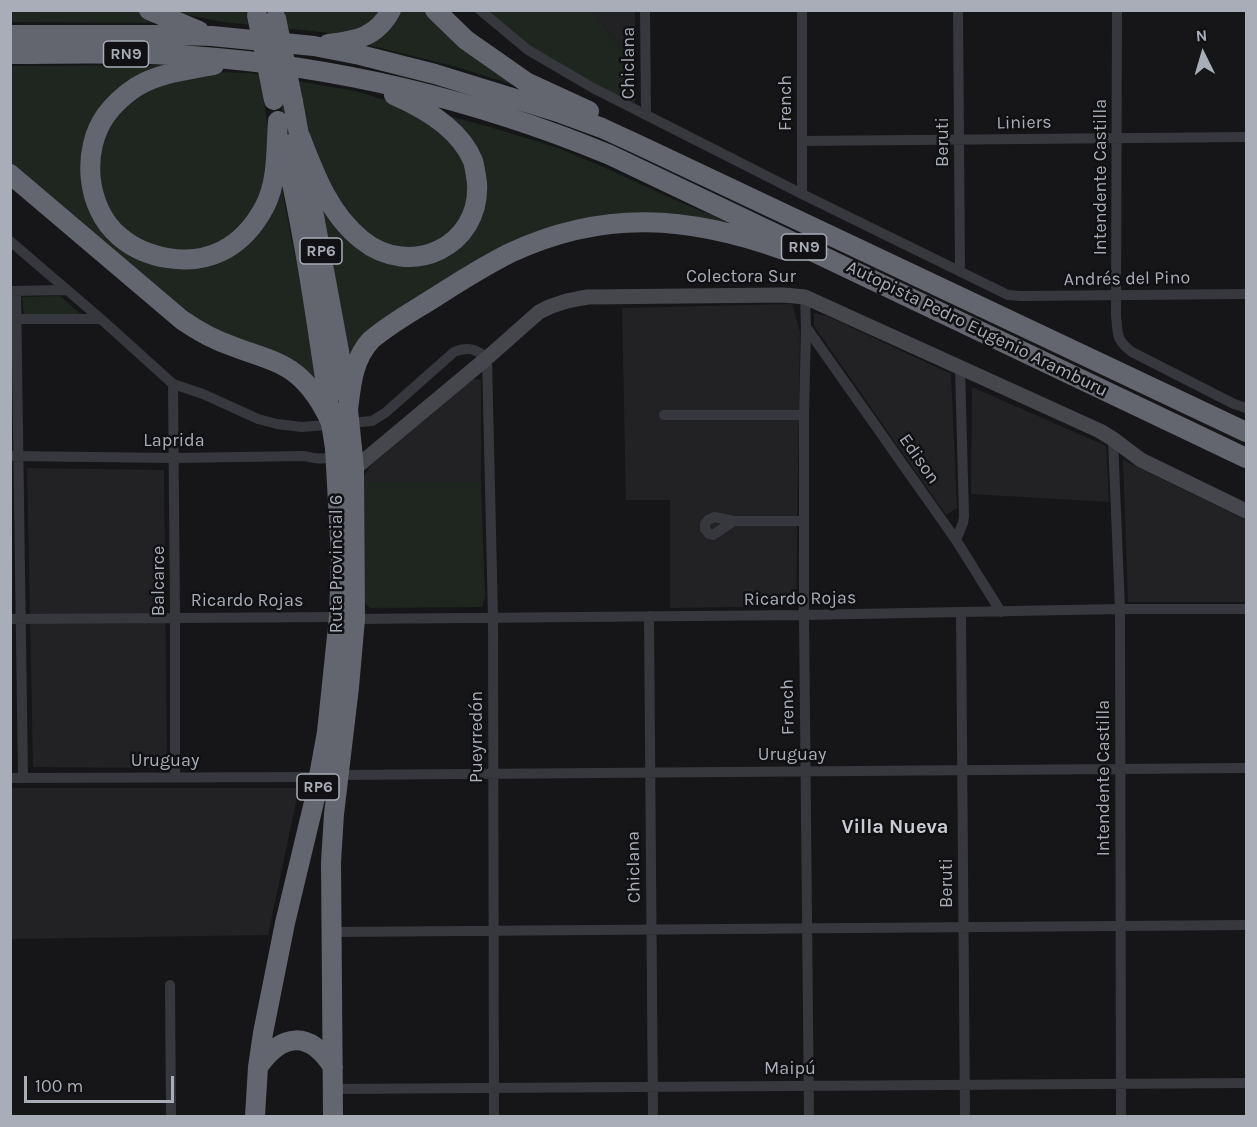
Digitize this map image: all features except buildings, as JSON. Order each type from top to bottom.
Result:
[{"type":"highway","points":[[149,10],[212,36]]},
{"type":"highway","points":[[314,46],[340,43],[368,35],[378,29],[391,10]]},
{"type":"highway","points":[[435,10],[466,40],[495,61],[526,81],[598,115],[641,146]]},
{"type":"highway","name":"Ruta Provincial 6","points":[[266,13],[283,101],[300,135],[339,351],[341,557],[347,618]]},
{"type":"highway","name":"Autopista Pedro Eugenio Aramburu","points":[[10,34],[212,36],[314,46],[435,74],[561,113],[641,146],[1246,432]]},
{"type":"highway","name":"Autopista Pedro Eugenio Aramburu","points":[[10,54],[163,55],[299,68],[392,86],[522,122],[610,155],[1246,458]]},
{"type":"highway","points":[[241,61],[184,70],[158,77],[136,87],[115,104],[100,126],[91,155],[92,185],[103,216],[119,236],[138,249],[151,254],[171,258],[191,258],[220,252],[234,244],[247,232],[266,205],[276,168],[278,121]]},
{"type":"highway","points":[[300,135],[312,167],[339,217],[370,247],[393,256],[417,257],[440,250],[464,230],[474,209],[477,189],[474,163],[462,144],[454,134],[410,102],[347,76]]},
{"type":"highway","name":"Ruta Provincial 6","points":[[255,1116],[262,1033],[285,923],[329,776],[347,618],[354,469],[340,450],[331,423],[338,403],[318,325],[278,121],[283,101]]},
{"type":"highway","points":[[10,174],[195,330],[222,343],[284,366],[305,383],[338,403],[366,345],[378,334],[461,280],[511,253],[565,233],[591,227],[635,221],[661,222],[735,234],[801,256],[911,298]]},
{"type":"highway","name":"Ruta Provincial 6","points":[[329,776],[334,814],[331,862],[333,1116]]},
{"type":"highway","points":[[258,1067],[268,1053],[279,1045],[298,1040],[317,1047],[333,1067]]},
{"type":"street","points":[[480,10],[528,50],[593,88],[960,272]]},
{"type":"street","name":"Chiclana","points":[[645,10],[646,115]]},
{"type":"street","name":"French","points":[[802,10],[802,194]]},
{"type":"street","name":"Beruti","points":[[958,10],[960,272]]},
{"type":"street","name":"Intendente Castilla","points":[[1117,10],[1116,296],[1121,344],[1132,352],[1214,394],[1246,408]]},
{"type":"street","name":"Liniers","points":[[802,141],[1246,137]]},
{"type":"street","points":[[10,241],[173,384],[203,394],[267,422],[316,427],[372,421],[461,349],[476,350],[487,358]]},
{"type":"street","name":"Andrés del Pino","points":[[960,272],[1008,295],[1020,296],[1246,294]]},
{"type":"street","points":[[23,778],[16,619],[13,291],[66,290]]},
{"type":"street","name":"Colectora Sur","points":[[354,469],[539,312],[548,307],[563,301],[588,297],[784,295],[806,297],[1050,408],[1113,439],[1142,460],[1246,511]]},
{"type":"street","name":"French","points":[[806,297],[804,615],[809,1116]]},
{"type":"street","points":[[14,319],[101,319]]},
{"type":"street","name":"Edison","points":[[806,327],[956,540],[1001,612]]},
{"type":"street","name":"Pueyrredón","points":[[487,358],[493,618],[494,1116]]},
{"type":"street","points":[[956,540],[964,516],[960,367]]},
{"type":"street","name":"Balcarce","points":[[173,384],[176,617],[175,777]]},
{"type":"street","points":[[664,415],[804,415]]},
{"type":"street","name":"Intendente Castilla","points":[[1113,439],[1120,609],[1121,1116]]},
{"type":"street","name":"Laprida","points":[[14,456],[175,458],[304,456],[324,460],[340,450]]},
{"type":"street","points":[[734,521],[804,521]]},
{"type":"street","name":"Ricardo Rojas","points":[[16,619],[493,618],[1246,609]]},
{"type":"street","name":"Beruti","points":[[961,613],[965,1116]]},
{"type":"street","name":"Chiclana","points":[[649,616],[653,1116]]},
{"type":"street","name":"Uruguay","points":[[10,778],[1246,768]]},
{"type":"street","points":[[332,932],[1246,925]]},
{"type":"street","points":[[170,985],[171,1116]]},
{"type":"street","name":"Maipú","points":[[333,1089],[1246,1083]]},
{"type":"shaded area","points":[[11,10],[138,11],[165,21],[164,23],[11,22]]},
{"type":"shaded area","points":[[168,11],[246,11],[247,15],[285,17],[284,11],[384,11],[371,25],[340,34],[223,22]]},
{"type":"shaded area","points":[[396,11],[429,11],[526,89],[457,67],[364,44]]},
{"type":"shaded area","points":[[488,11],[592,11],[636,69],[635,104],[594,85],[530,48]]},
{"type":"shaded area","points":[[592,11],[635,11],[636,69]]},
{"type":"shaded area","points":[[168,65],[92,128],[111,238],[208,261],[282,189],[315,360],[319,393],[214,335],[11,169],[11,66]]},
{"type":"shaded area","points":[[214,72],[251,73],[355,91],[387,101],[421,117],[458,149],[469,174],[467,211],[444,241],[396,252],[347,219],[314,150],[302,104],[340,401],[335,402],[307,235],[280,101],[264,99],[270,150],[261,201],[235,235],[194,253],[152,249],[113,222],[96,179],[101,133],[136,92]]},
{"type":"shaded area","points":[[437,113],[555,147],[756,234],[715,226],[550,234],[350,360],[319,198],[335,222],[424,263],[484,197]]},
{"type":"shaded area","points":[[60,296],[82,315],[24,315],[22,297]]},
{"type":"shaded area","points":[[792,304],[800,332],[796,606],[670,608],[670,500],[626,500],[622,308]]},
{"type":"shaded area","points":[[814,313],[827,316],[951,374],[957,508],[946,515],[814,326]]},
{"type":"shaded area","points":[[473,379],[481,380],[481,482],[360,482],[371,465]]},
{"type":"shaded area","points":[[972,387],[1106,446],[1109,502],[971,494]]},
{"type":"shaded area","points":[[1123,460],[1246,520],[1246,602],[1128,602]]},
{"type":"shaded area","points":[[27,468],[164,470],[167,768],[33,767]]},
{"type":"shaded area","points":[[360,482],[481,482],[485,597],[482,607],[370,608],[363,601]]},
{"type":"shaded area","points":[[11,788],[299,788],[268,935],[11,939]]},
{"type":"district","name":"Villa Nueva","points":[[895,827]]}]
